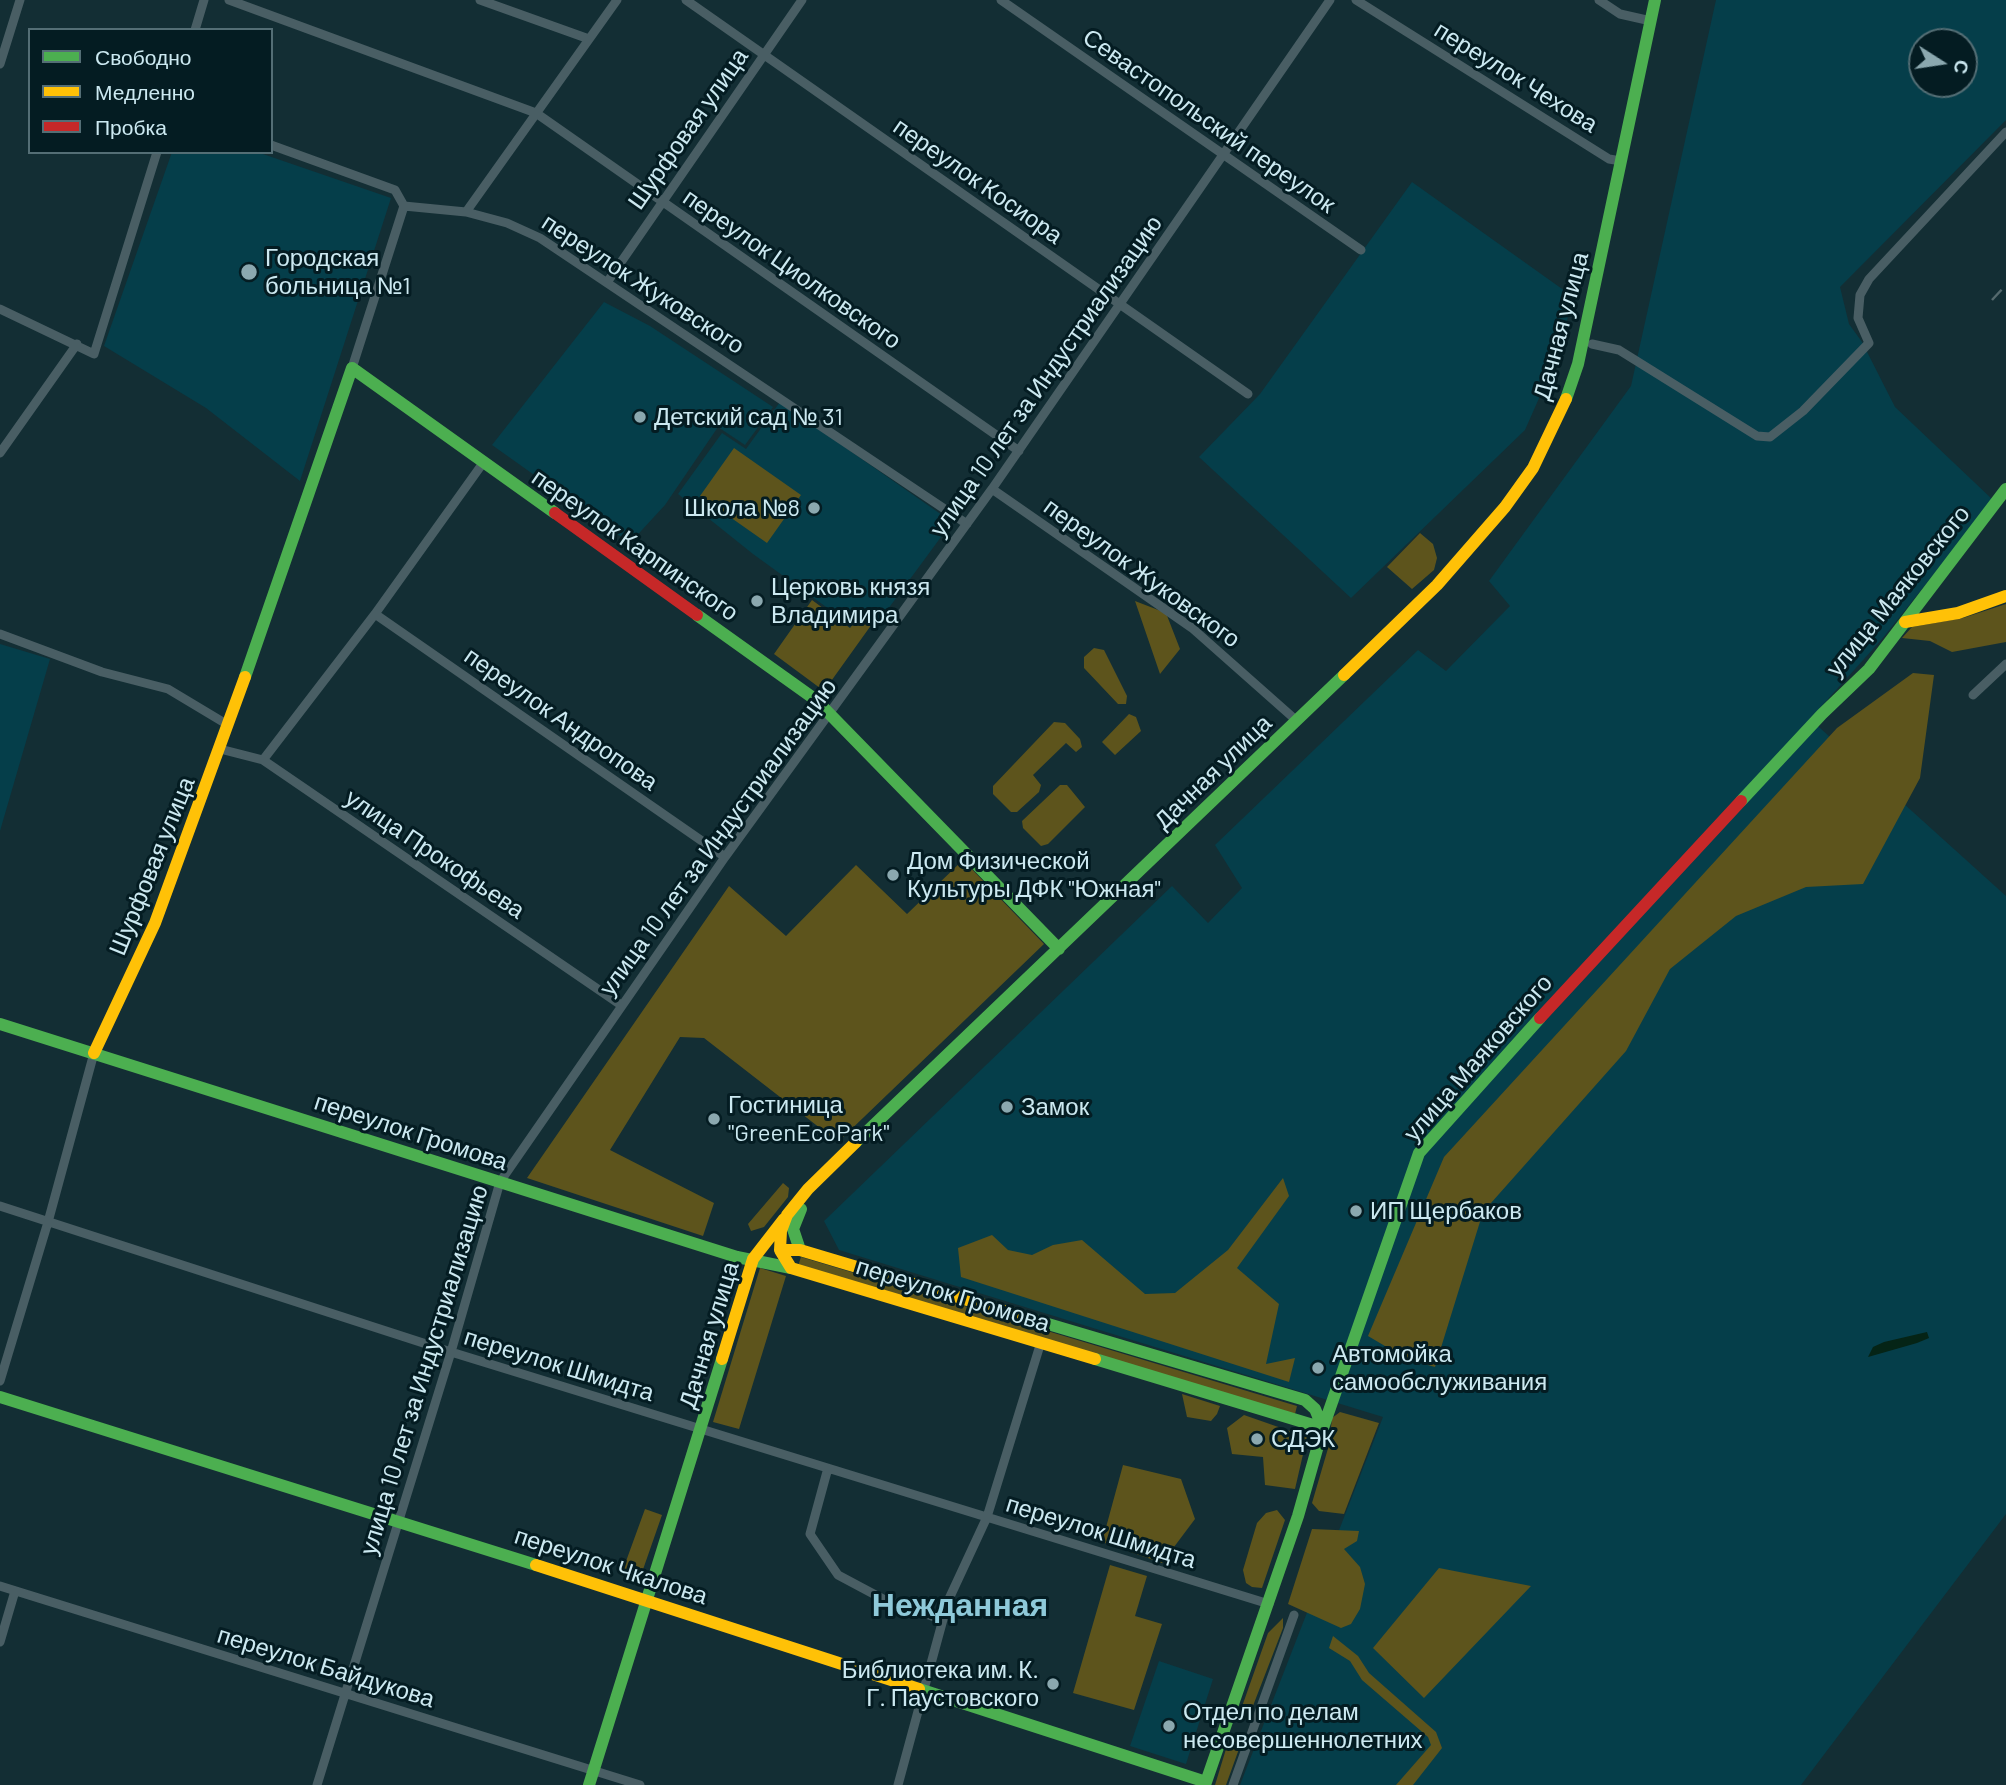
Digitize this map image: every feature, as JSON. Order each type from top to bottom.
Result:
[{"type":"street","points":[[0,64],[20,0]]},
{"type":"street","points":[[196,28],[204,0]]},
{"type":"street","name":"переулок Циолковского","points":[[229,0],[536,113],[1019,450]]},
{"type":"street","points":[[480,0],[589,39]]},
{"type":"street","points":[[467,212],[617,0]]},
{"type":"street","name":"переулок Косиора","points":[[686,0],[1248,394]]},
{"type":"street","name":"Шурфовая улица","points":[[608,281],[802,0]]},
{"type":"street","name":"Севастопольский переулок","points":[[1001,0],[1360,250]]},
{"type":"street","name":"улица 10 лет за Индустриализацию","points":[[317,1785],[451,1352],[500,1182],[725,857],[992,489],[1330,0]]},
{"type":"street","name":"переулок Чехова","points":[[1356,0],[1609,159],[1625,162]]},
{"type":"street","points":[[1599,0],[1620,14],[1655,22]]},
{"type":"street","name":"Дачная улица","points":[[1655,0],[1655,22]]},
{"type":"street","name":"Дачная улица","points":[[589,1785],[649,1600],[753,1259],[817,1180],[1062,952],[1469,557],[1533,468],[1563,409],[1588,343],[1655,22],[1663,0]]},
{"type":"street","points":[[1588,343],[1619,350],[1757,436],[1770,437],[1803,411],[1869,343],[1858,318],[1860,295],[1869,279],[2006,132]]},
{"type":"street","points":[[273,146],[394,190],[404,206],[352,369]]},
{"type":"street","points":[[0,309],[94,354],[156,154]]},
{"type":"street","name":"переулок Жуковского","points":[[404,206],[467,212],[507,223],[540,238],[608,281],[967,524]]},
{"type":"street","points":[[0,453],[77,344]]},
{"type":"street","name":"Шурфовая улица","points":[[0,1381],[48,1222],[94,1053],[155,923],[220,749],[352,369]]},
{"type":"street","name":"переулок Карпинского","points":[[352,369],[806,692],[830,713],[1062,952]]},
{"type":"street","points":[[263,760],[375,614],[483,463]]},
{"type":"street","name":"переулок Жуковского","points":[[992,489],[1192,628],[1300,723]]},
{"type":"street","name":"улица Маяковского","points":[[1205,1784],[1269,1604],[1323,1428],[1419,1153],[1458,1106],[1813,724],[1869,669],[2006,489]]},
{"type":"street","points":[[1905,622],[1958,613],[2006,596]]},
{"type":"street","name":"переулок Андропова","points":[[375,614],[725,857]]},
{"type":"street","points":[[0,634],[102,672],[168,689],[228,725]]},
{"type":"street","points":[[1973,695],[2006,664]]},
{"type":"street","name":"улица Прокофьева","points":[[220,749],[263,760],[621,1005]]},
{"type":"street","name":"переулок Громова","points":[[0,1024],[737,1257],[791,1268],[1323,1428]]},
{"type":"street","name":"переулок Шмидта","points":[[0,1206],[451,1352],[1269,1604]]},
{"type":"street","points":[[791,1215],[779,1250],[791,1268]]},
{"type":"street","points":[[791,1215],[800,1250]]},
{"type":"street","name":"переулок Громова","points":[[753,1259],[779,1250],[800,1250],[1305,1400],[1315,1409],[1323,1428]]},
{"type":"street","points":[[898,1785],[948,1601],[987,1517],[1041,1342]]},
{"type":"street","name":"переулок Чкалова","points":[[0,1397],[649,1600],[1205,1784]]},
{"type":"street","points":[[828,1468],[810,1534],[838,1575],[883,1599],[943,1620]]},
{"type":"street","name":"переулок Байдукова","points":[[0,1586],[640,1785]]},
{"type":"street","points":[[0,1642],[15,1591]]},
{"type":"street","points":[[1233,1785],[1294,1615]]},
{"type":"shaded area","points":[[1716,0],[2006,0],[2006,120],[1840,287],[1849,324],[1862,342],[1895,407],[1993,500],[1882,639],[1810,719],[2006,896],[2006,1514],[1801,1785],[1240,1785],[1383,1417],[839,1250],[824,1221],[1172,886],[1208,923],[1242,888],[1215,845],[1418,650],[1446,671],[1510,606],[1489,581],[1631,386]]},
{"type":"shaded area","name":"Городская больница №1","points":[[171,154],[263,154],[391,198],[300,481],[206,408],[104,346]]},
{"type":"shaded area","points":[[1412,182],[1572,296],[1562,346],[1525,430],[1351,598],[1199,457],[1260,394]]},
{"type":"shaded area","name":"Детский сад № 31","points":[[604,302],[650,326],[773,407],[745,445],[718,427],[665,505],[630,543],[492,445]]},
{"type":"shaded area","name":"Школа №8","points":[[780,402],[952,522],[877,624],[860,612],[851,625],[753,554],[678,494],[722,433],[746,449]]},
{"type":"shaded area","points":[[734,448],[801,495],[767,543],[700,496]]},
{"type":"shaded area","points":[[1420,533],[1433,544],[1437,558],[1434,570],[1412,589],[1387,567]]},
{"type":"shaded area","points":[[812,600],[850,628],[860,615],[872,624],[824,691],[774,654]]},
{"type":"shaded area","points":[[1135,601],[1166,613],[1180,649],[1160,674]]},
{"type":"shaded area","points":[[2006,604],[2006,642],[1952,652],[1930,641],[1902,638],[1912,627],[1963,618]]},
{"type":"shaded area","points":[[0,644],[50,659],[0,831]]},
{"type":"shaded area","points":[[1094,648],[1104,650],[1127,696],[1126,704],[1118,704],[1084,668],[1084,657]]},
{"type":"shaded area","points":[[1913,673],[1934,675],[1920,778],[1863,884],[1806,887],[1736,916],[1670,969],[1626,1051],[1483,1212],[1435,1367],[1407,1359],[1368,1336],[1444,1157],[1837,728]]},
{"type":"shaded area","points":[[1129,714],[1136,717],[1141,731],[1115,755],[1102,742]]},
{"type":"shaded area","points":[[1054,722],[1065,723],[1080,739],[1082,747],[1076,752],[1066,743],[1033,775],[1041,785],[1039,792],[1017,812],[1011,812],[993,794],[993,786]]},
{"type":"shaded area","points":[[1060,785],[1067,785],[1085,807],[1048,844],[1041,846],[1023,828],[1022,821]]},
{"type":"shaded area","points":[[963,860],[1044,944],[838,1142],[704,1038],[680,1037],[610,1150],[714,1203],[703,1236],[527,1178],[729,886],[786,936],[856,865],[907,914]]},
{"type":"shaded area","points":[[1283,1178],[1289,1196],[1237,1268],[1279,1304],[1266,1364],[1295,1358],[1289,1382],[961,1277],[958,1248],[992,1235],[1008,1250],[1032,1255],[1053,1245],[1082,1240],[1145,1294],[1175,1293],[1228,1250]]},
{"type":"shaded area","points":[[783,1183],[789,1188],[788,1197],[764,1227],[751,1231],[748,1224]]},
{"type":"shaded area","points":[[801,1257],[1297,1406],[1295,1414],[798,1266]]},
{"type":"shaded area","points":[[760,1268],[786,1276],[739,1429],[713,1422]]},
{"type":"shaded area","points":[[1927,1332],[1929,1338],[1868,1357],[1873,1347],[1884,1342]]},
{"type":"shaded area","points":[[1182,1394],[1220,1406],[1217,1414],[1211,1421],[1187,1417]]},
{"type":"shaded area","points":[[1340,1412],[1379,1423],[1344,1514],[1319,1511],[1312,1503],[1329,1445],[1332,1418]]},
{"type":"shaded area","points":[[1244,1415],[1307,1437],[1295,1489],[1265,1485],[1263,1457],[1232,1454],[1227,1428]]},
{"type":"shaded area","points":[[1123,1465],[1181,1479],[1195,1519],[1162,1563],[1102,1542]]},
{"type":"shaded area","points":[[645,1509],[662,1515],[639,1581],[621,1575]]},
{"type":"shaded area","points":[[1277,1510],[1285,1520],[1262,1588],[1252,1587],[1246,1583],[1243,1570],[1257,1523],[1266,1513]]},
{"type":"shaded area","points":[[1312,1529],[1359,1531],[1357,1541],[1344,1549],[1360,1567],[1365,1584],[1360,1609],[1351,1624],[1341,1628],[1288,1604]]},
{"type":"shaded area","points":[[1110,1565],[1147,1576],[1135,1616],[1162,1624],[1134,1710],[1073,1693]]},
{"type":"shaded area","points":[[1439,1568],[1531,1586],[1424,1698],[1373,1648]]},
{"type":"shaded area","points":[[1283,1618],[1283,1628],[1251,1711],[1239,1715],[1268,1633]]},
{"type":"shaded area","points":[[1333,1636],[1358,1656],[1369,1673],[1436,1732],[1442,1748],[1413,1785],[1396,1785],[1431,1745],[1428,1737],[1362,1680],[1350,1661],[1329,1648]]},
{"type":"shaded area","points":[[1159,1661],[1213,1679],[1186,1764],[1130,1746]]},
{"type":"shaded area","points":[[1244,1735],[1226,1785],[1215,1785],[1226,1749]]},
{"type":"railway","points":[[1992,300],[2006,285]]},
{"type":"traffic: fast","points":[[1566,399],[1578,364],[1655,0]]},
{"type":"traffic: fast","points":[[245,677],[352,368],[555,513]]},
{"type":"traffic: fast","points":[[1741,801],[1822,714],[1869,669],[2006,489]]},
{"type":"traffic: fast","points":[[697,615],[816,700],[1059,949]]},
{"type":"traffic: fast","points":[[856,1142],[1344,675]]},
{"type":"traffic: fast","points":[[1323,1428],[1419,1153],[1540,1018]]},
{"type":"traffic: fast","points":[[0,1024],[737,1257],[791,1268]]},
{"type":"traffic: fast","points":[[800,1250],[793,1229],[801,1209]]},
{"type":"traffic: fast","points":[[1021,1316],[1305,1400],[1315,1409],[1323,1428],[1095,1359]]},
{"type":"traffic: fast","points":[[589,1785],[722,1359]]},
{"type":"traffic: fast","points":[[0,1397],[536,1565]]},
{"type":"traffic: fast","points":[[1205,1785],[1298,1516],[1323,1428]]},
{"type":"traffic: fast","points":[[919,1689],[1206,1782]]},
{"type":"traffic: slow","points":[[1344,675],[1437,585],[1505,507],[1533,468],[1566,399]]},
{"type":"traffic: slow","points":[[1905,622],[1958,613],[2006,596]]},
{"type":"traffic: slow","points":[[94,1053],[155,923],[245,677]]},
{"type":"traffic: slow","points":[[856,1142],[808,1189],[787,1215],[781,1231],[780,1250],[791,1268],[1095,1359]]},
{"type":"traffic: slow","points":[[722,1359],[753,1259],[784,1219]]},
{"type":"traffic: slow","points":[[780,1250],[800,1250],[1021,1316]]},
{"type":"traffic: slow","points":[[536,1565],[919,1689]]},
{"type":"traffic: jam","points":[[555,513],[697,615]]},
{"type":"traffic: jam","points":[[1540,1018],[1741,801]]},
{"type":"place","name":"Городская больница №1","points":[[249,272]]},
{"type":"place","name":"Детский сад № 31","points":[[640,417]]},
{"type":"place","name":"Школа №8","points":[[814,508]]},
{"type":"place","name":"Церковь князя Владимира","points":[[757,601]]},
{"type":"place","name":"Дом Физической Культуры ДФК \"Южная\"","points":[[893,875]]},
{"type":"place","name":"Замок","points":[[1007,1107]]},
{"type":"place","name":"Гостиница \"GreenEcoPark\"","points":[[714,1119]]},
{"type":"place","name":"ИП Щербаков","points":[[1356,1211]]},
{"type":"place","name":"Автомойка самообслуживания","points":[[1318,1368]]},
{"type":"place","name":"СДЭК","points":[[1257,1439]]},
{"type":"place","name":"Библиотека им. К. Г. Паустовского","points":[[1053,1684]]},
{"type":"place","name":"Отдел по делам несовершеннолетних","points":[[1169,1726]]},
{"type":"district","name":"Нежданная","points":[[960,1605]]}]
